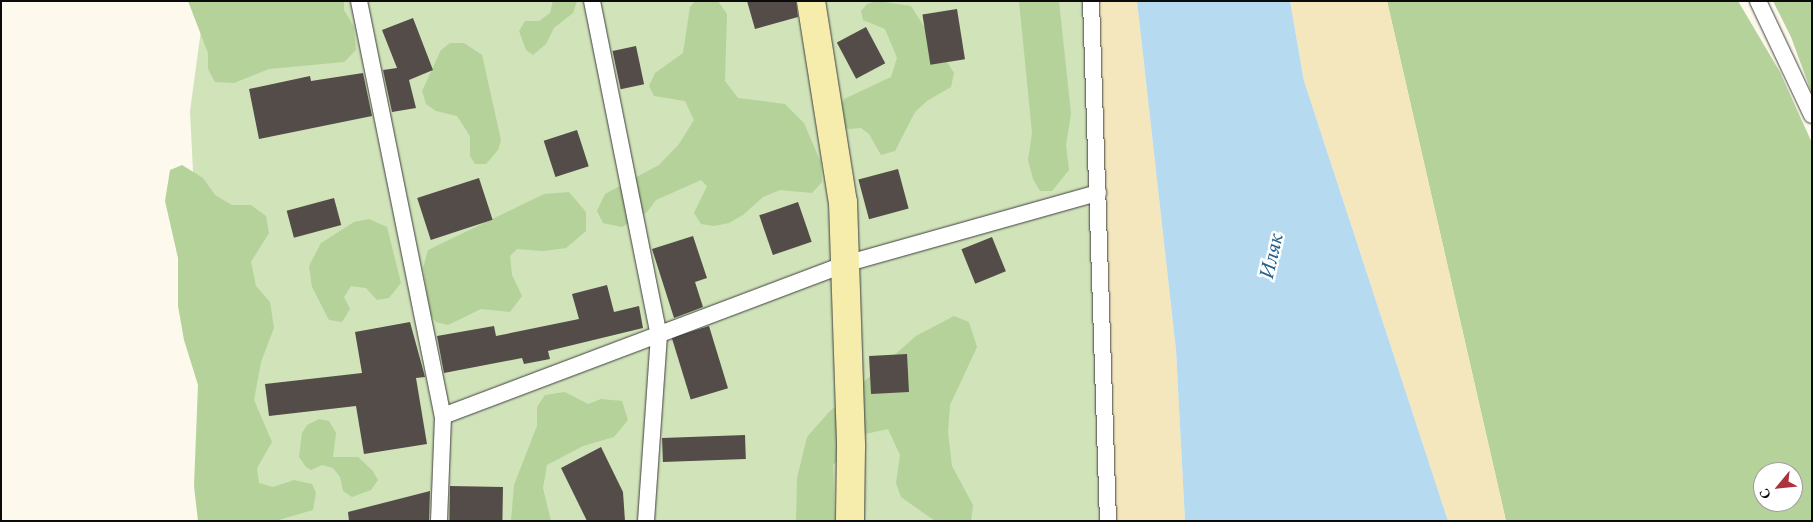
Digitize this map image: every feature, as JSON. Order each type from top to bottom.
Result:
[{"type":"street","points":[[812,1],[843,202],[852,447],[850,521]]},
{"type":"lane","points":[[359,1],[444,416],[439,521]]},
{"type":"lane","points":[[592,1],[658,335],[646,521]]},
{"type":"lane","points":[[1091,1],[1108,521]]},
{"type":"lane","points":[[1758,1],[1812,115]]},
{"type":"lane","points":[[444,416],[845,264],[1098,192]]},
{"type":"green space","points":[[188,1],[344,1],[344,10],[354,27],[356,50],[344,62],[269,69],[234,83],[215,82],[208,69],[208,53]]},
{"type":"green space","points":[[205,1],[1084,1],[1101,521],[206,521],[202,351],[190,111]]},
{"type":"green space","points":[[553,1],[577,1],[573,13],[554,28],[546,44],[533,55],[526,50],[519,31],[525,21],[539,21],[550,13]]},
{"type":"green space","points":[[695,1],[718,1],[727,14],[725,81],[738,98],[785,104],[804,123],[821,163],[822,182],[812,193],[780,190],[763,197],[743,215],[729,223],[714,226],[701,224],[694,213],[707,186],[701,180],[656,200],[647,212],[622,227],[603,223],[597,211],[605,194],[659,165],[679,144],[694,120],[685,101],[654,96],[649,86],[655,73],[683,53],[690,7]]},
{"type":"green space","points":[[877,1],[911,6],[954,73],[951,87],[927,101],[915,112],[895,151],[881,155],[869,134],[861,128],[848,129],[840,123],[839,109],[844,99],[891,77],[897,58],[885,29],[863,20],[861,11],[867,4]]},
{"type":"green space","points":[[1019,1],[1059,1],[1071,114],[1066,145],[1069,170],[1052,191],[1040,191],[1033,179],[1028,160],[1032,133]]},
{"type":"green space","points":[[1387,1],[1738,1],[1780,72],[1812,143],[1812,521],[1506,521]]},
{"type":"green space","points":[[1773,1],[1812,1],[1812,94],[1791,37]]},
{"type":"green space","points":[[450,43],[464,43],[482,55],[501,140],[498,150],[486,164],[475,164],[470,156],[470,136],[457,116],[436,111],[426,104],[422,91],[441,50]]},
{"type":"green space","points":[[182,165],[203,178],[215,195],[232,205],[251,205],[266,216],[269,233],[251,262],[256,286],[270,302],[274,328],[261,362],[254,400],[272,442],[257,468],[259,483],[273,487],[294,480],[312,484],[316,493],[313,510],[275,521],[198,521],[194,486],[198,385],[184,340],[178,306],[178,258],[165,201],[170,170]]},
{"type":"green space","points":[[569,192],[586,212],[586,231],[566,248],[543,251],[517,249],[510,256],[512,275],[522,296],[510,312],[481,309],[448,325],[436,322],[430,314],[423,268],[428,250],[544,194]]},
{"type":"green space","points":[[369,219],[387,227],[401,283],[389,298],[377,300],[366,288],[351,286],[344,297],[350,309],[342,322],[329,320],[312,287],[309,266],[321,243],[354,222]]},
{"type":"green space","points":[[954,316],[969,322],[977,347],[950,405],[948,432],[952,466],[973,505],[971,521],[935,521],[901,497],[896,483],[900,455],[888,429],[865,434],[833,465],[835,521],[796,521],[797,478],[807,437],[829,412],[916,336]]},
{"type":"green space","points":[[565,392],[588,404],[601,399],[622,401],[628,420],[614,437],[583,446],[547,465],[543,488],[551,521],[511,521],[514,485],[537,426],[537,407],[545,395]]},
{"type":"green space","points":[[319,419],[329,421],[336,433],[333,457],[358,457],[372,470],[378,480],[371,490],[352,497],[343,491],[340,477],[333,468],[322,465],[311,470],[306,467],[299,457],[302,433],[307,425]]},
{"type":"sand","points":[[1084,1],[1137,1],[1176,350],[1185,521],[1101,521]]},
{"type":"sand","points":[[1290,1],[1387,1],[1506,521],[1448,521],[1304,81]]},
{"type":"water","name":"Иляк","points":[[1137,1],[1290,1],[1304,81],[1448,521],[1185,521],[1176,350]]},
{"type":"building","points":[[747,1],[796,1],[798,17],[755,29]]},
{"type":"building","points":[[957,9],[965,59],[930,65],[922,14]]},
{"type":"building","points":[[413,18],[433,70],[409,80],[416,108],[392,112],[383,70],[397,68],[382,30]]},
{"type":"building","points":[[866,27],[885,63],[856,79],[837,42]]},
{"type":"building","points":[[636,46],[644,84],[621,89],[613,51]]},
{"type":"building","points":[[363,73],[372,116],[259,139],[249,89],[310,76],[311,81]]},
{"type":"building","points":[[577,130],[589,166],[555,177],[544,141]]},
{"type":"building","points":[[898,169],[909,209],[869,219],[858,180]]},
{"type":"building","points":[[479,178],[493,220],[431,240],[417,198]]},
{"type":"building","points":[[334,198],[341,225],[294,238],[287,211]]},
{"type":"building","points":[[798,202],[812,242],[773,255],[759,215]]},
{"type":"building","points":[[693,236],[707,278],[695,282],[703,307],[674,318],[652,249]]},
{"type":"building","points":[[992,237],[1006,271],[975,284],[961,249]]},
{"type":"building","points":[[607,285],[614,312],[639,306],[643,328],[548,351],[550,359],[524,364],[522,358],[444,373],[437,336],[494,326],[496,336],[579,319],[572,294]]},
{"type":"building","points":[[410,322],[425,377],[416,378],[427,444],[364,454],[356,406],[269,416],[265,384],[362,373],[355,332]]},
{"type":"building","points":[[709,326],[728,388],[691,400],[672,337]]},
{"type":"building","points":[[907,354],[909,392],[871,394],[869,356]]},
{"type":"building","points":[[745,435],[746,459],[663,462],[662,438]]},
{"type":"building","points":[[601,447],[623,492],[625,521],[587,521],[561,468]]},
{"type":"building","points":[[450,486],[503,487],[502,521],[449,521]]},
{"type":"building","points":[[430,491],[429,521],[349,521],[348,512]]}]
